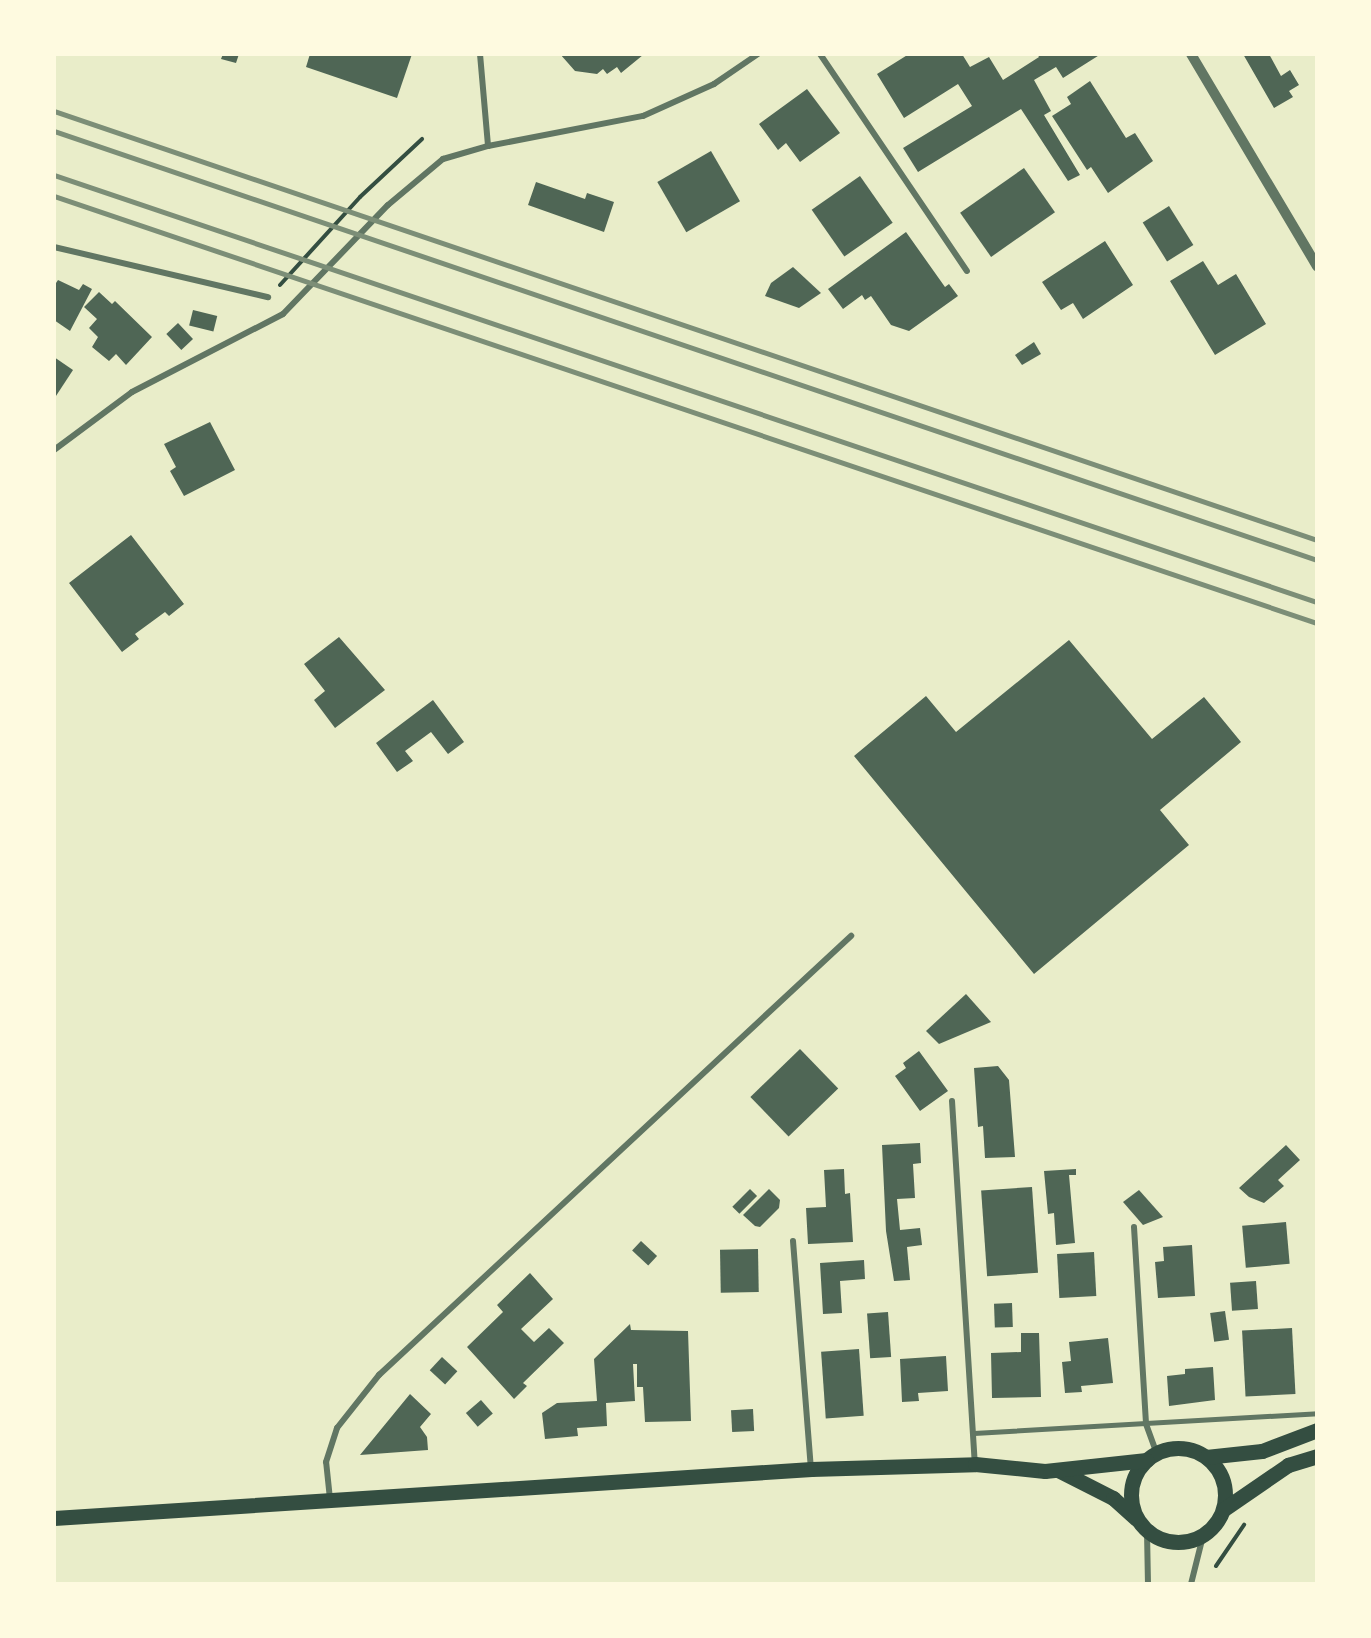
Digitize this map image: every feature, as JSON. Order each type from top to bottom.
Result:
[{"type":"main road","points":[[54,1518],[811,1469],[975,1464],[1058,1470],[1151,1456],[1184,1448],[1206,1456],[1262,1450],[1317,1430]]},
{"type":"main road","points":[[1136,1519],[1130,1498],[1133,1477],[1151,1456]]},
{"type":"main road","points":[[1058,1470],[1113,1498],[1148,1532],[1165,1541],[1184,1543],[1203,1536],[1216,1524],[1224,1509],[1226,1489],[1219,1471],[1206,1456]]},
{"type":"main road","points":[[1224,1509],[1288,1465],[1317,1456]]},
{"type":"street","points":[[480,54],[488,146]]},
{"type":"street","points":[[54,450],[132,392],[283,314],[388,205],[443,159],[488,146],[643,116],[714,84],[758,54]]},
{"type":"street","points":[[820,54],[967,271]]},
{"type":"street","points":[[1191,54],[1317,266]]},
{"type":"street","points":[[54,248],[268,297]]},
{"type":"street","points":[[330,1500],[326,1462],[337,1428],[379,1375],[851,936]]},
{"type":"street","points":[[952,1101],[975,1464]]},
{"type":"street","points":[[1134,1227],[1146,1424],[1151,1456]]},
{"type":"street","points":[[793,1241],[811,1469]]},
{"type":"street","points":[[1148,1532],[1148,1584]]},
{"type":"street","points":[[1191,1584],[1203,1536]]},
{"type":"lane","points":[[974,1433],[1317,1413]]},
{"type":"path","points":[[268,297],[360,197],[422,139]]},
{"type":"path","points":[[1210,1575],[1252,1515]]},
{"type":"building","points":[[223,54],[239,54],[236,63],[221,59]]},
{"type":"building","points":[[310,54],[412,54],[397,98],[306,67]]},
{"type":"building","points":[[560,54],[643,55],[621,73],[617,67],[607,74],[603,69],[597,74],[575,71]]},
{"type":"building","points":[[909,54],[962,54],[970,67],[989,57],[1003,80],[1039,57],[1037,54],[1101,54],[1063,78],[1056,67],[1034,80],[1051,111],[1044,115],[1080,175],[1068,181],[1021,109],[918,172],[903,148],[972,106],[958,84],[904,118],[877,74]]},
{"type":"building","points":[[1243,54],[1269,54],[1281,76],[1290,70],[1299,85],[1289,91],[1293,97],[1274,108]]},
{"type":"building","points":[[1090,81],[1126,138],[1135,133],[1153,161],[1108,193],[1091,167],[1087,170],[1052,116],[1071,104],[1067,97]]},
{"type":"building","points":[[807,89],[840,133],[800,162],[786,143],[778,150],[759,124]]},
{"type":"building","points":[[711,151],[740,201],[686,232],[657,182]]},
{"type":"building","points":[[1024,168],[1055,212],[991,257],[960,213]]},
{"type":"building","points":[[860,176],[893,223],[844,257],[812,210]]},
{"type":"building","points":[[536,182],[585,199],[587,193],[614,202],[604,232],[528,205]]},
{"type":"building","points":[[1169,206],[1193,245],[1167,261],[1143,222]]},
{"type":"building","points":[[906,232],[945,287],[949,284],[958,296],[909,331],[891,325],[871,296],[865,300],[862,295],[843,309],[828,289]]},
{"type":"building","points":[[1105,241],[1133,285],[1083,319],[1073,303],[1061,310],[1042,282]]},
{"type":"building","points":[[1203,261],[1218,285],[1236,274],[1266,324],[1215,355],[1170,281]]},
{"type":"building","points":[[793,267],[821,293],[799,308],[765,296],[771,283]]},
{"type":"building","points":[[58,280],[79,290],[83,284],[92,289],[70,331],[54,320],[54,286]]},
{"type":"building","points":[[99,292],[112,304],[115,301],[152,337],[126,365],[116,354],[109,361],[92,347],[98,337],[89,328],[97,319],[84,307]]},
{"type":"building","points":[[193,310],[217,316],[213,332],[189,326]]},
{"type":"building","points":[[178,323],[193,339],[181,350],[166,334]]},
{"type":"building","points":[[1034,342],[1041,354],[1022,365],[1015,355]]},
{"type":"building","points":[[54,357],[73,370],[54,399]]},
{"type":"building","points":[[210,422],[235,470],[184,496],[170,471],[176,467],[164,444]]},
{"type":"building","points":[[131,535],[184,604],[169,616],[165,612],[135,634],[139,639],[122,652],[69,583]]},
{"type":"building","points":[[339,637],[385,690],[335,728],[314,700],[325,691],[304,664]]},
{"type":"building","points":[[1069,640],[1152,739],[1204,697],[1241,742],[1160,810],[1189,845],[1034,974],[854,756],[926,696],[956,732]]},
{"type":"building","points":[[433,700],[464,742],[448,754],[431,732],[405,751],[413,761],[397,772],[376,743]]},
{"type":"building","points":[[966,994],[991,1022],[939,1044],[926,1031]]},
{"type":"building","points":[[800,1049],[838,1089],[789,1136],[750,1097]]},
{"type":"building","points":[[919,1051],[948,1091],[920,1111],[895,1076],[906,1068],[903,1063]]},
{"type":"building","points":[[998,1066],[1009,1080],[1015,1157],[985,1158],[983,1126],[978,1127],[974,1068]]},
{"type":"building","points":[[920,1143],[921,1163],[913,1164],[915,1198],[897,1199],[900,1230],[920,1228],[922,1245],[907,1247],[910,1280],[894,1281],[886,1231],[882,1145]]},
{"type":"building","points":[[1286,1145],[1300,1160],[1278,1180],[1284,1186],[1264,1203],[1249,1197],[1239,1188]]},
{"type":"building","points":[[844,1169],[845,1194],[850,1193],[853,1242],[808,1244],[806,1208],[826,1207],[824,1170]]},
{"type":"building","points":[[1076,1169],[1076,1175],[1069,1175],[1075,1243],[1056,1245],[1054,1213],[1048,1214],[1044,1171]]},
{"type":"building","points":[[1032,1187],[1038,1273],[987,1276],[981,1191]]},
{"type":"building","points":[[750,1189],[757,1196],[739,1214],[732,1207]]},
{"type":"building","points":[[769,1189],[780,1200],[779,1208],[760,1227],[755,1226],[743,1215]]},
{"type":"building","points":[[1139,1190],[1163,1217],[1143,1225],[1123,1202]]},
{"type":"building","points":[[1286,1222],[1290,1264],[1246,1268],[1242,1226]]},
{"type":"building","points":[[641,1241],[657,1256],[648,1266],[632,1251]]},
{"type":"building","points":[[1192,1245],[1195,1296],[1158,1298],[1155,1262],[1164,1261],[1163,1247]]},
{"type":"building","points":[[758,1249],[759,1292],[721,1293],[720,1250]]},
{"type":"building","points":[[1094,1252],[1096,1296],[1059,1298],[1057,1254]]},
{"type":"building","points":[[864,1260],[865,1279],[840,1281],[842,1313],[823,1314],[820,1263]]},
{"type":"building","points":[[530,1273],[553,1299],[521,1329],[534,1342],[549,1328],[564,1343],[523,1383],[527,1386],[514,1399],[467,1347],[503,1312],[497,1305]]},
{"type":"building","points":[[1256,1281],[1258,1309],[1232,1311],[1230,1283]]},
{"type":"building","points":[[1012,1303],[1013,1327],[995,1328],[994,1304]]},
{"type":"building","points":[[1225,1311],[1229,1340],[1214,1342],[1210,1313]]},
{"type":"building","points":[[888,1312],[891,1357],[870,1358],[867,1313]]},
{"type":"building","points":[[630,1324],[631,1330],[688,1331],[691,1421],[645,1422],[643,1387],[637,1387],[637,1364],[633,1364],[635,1401],[606,1403],[607,1426],[577,1428],[578,1436],[545,1439],[542,1413],[557,1403],[597,1401],[594,1359]]},
{"type":"building","points":[[1292,1328],[1295,1394],[1246,1397],[1242,1331]]},
{"type":"building","points":[[1021,1333],[1039,1333],[1041,1397],[992,1398],[991,1353],[1021,1352]]},
{"type":"building","points":[[1108,1338],[1113,1383],[1081,1386],[1082,1392],[1065,1393],[1062,1362],[1071,1361],[1069,1342]]},
{"type":"building","points":[[859,1349],[864,1416],[826,1418],[821,1352]]},
{"type":"building","points":[[946,1356],[948,1391],[918,1393],[919,1401],[902,1402],[900,1359]]},
{"type":"building","points":[[442,1357],[457,1371],[445,1384],[430,1370]]},
{"type":"building","points":[[1213,1367],[1215,1400],[1169,1406],[1167,1376],[1185,1374],[1185,1369]]},
{"type":"building","points":[[410,1394],[431,1414],[420,1427],[427,1437],[428,1450],[360,1455]]},
{"type":"building","points":[[481,1400],[493,1414],[478,1427],[466,1413]]},
{"type":"building","points":[[753,1409],[754,1431],[732,1432],[731,1410]]},
{"type":"railway","points":[[54,111],[1317,540]]},
{"type":"railway","points":[[54,131],[1317,560]]},
{"type":"railway","points":[[54,175],[1317,602]]},
{"type":"railway","points":[[54,196],[1317,623]]}]
